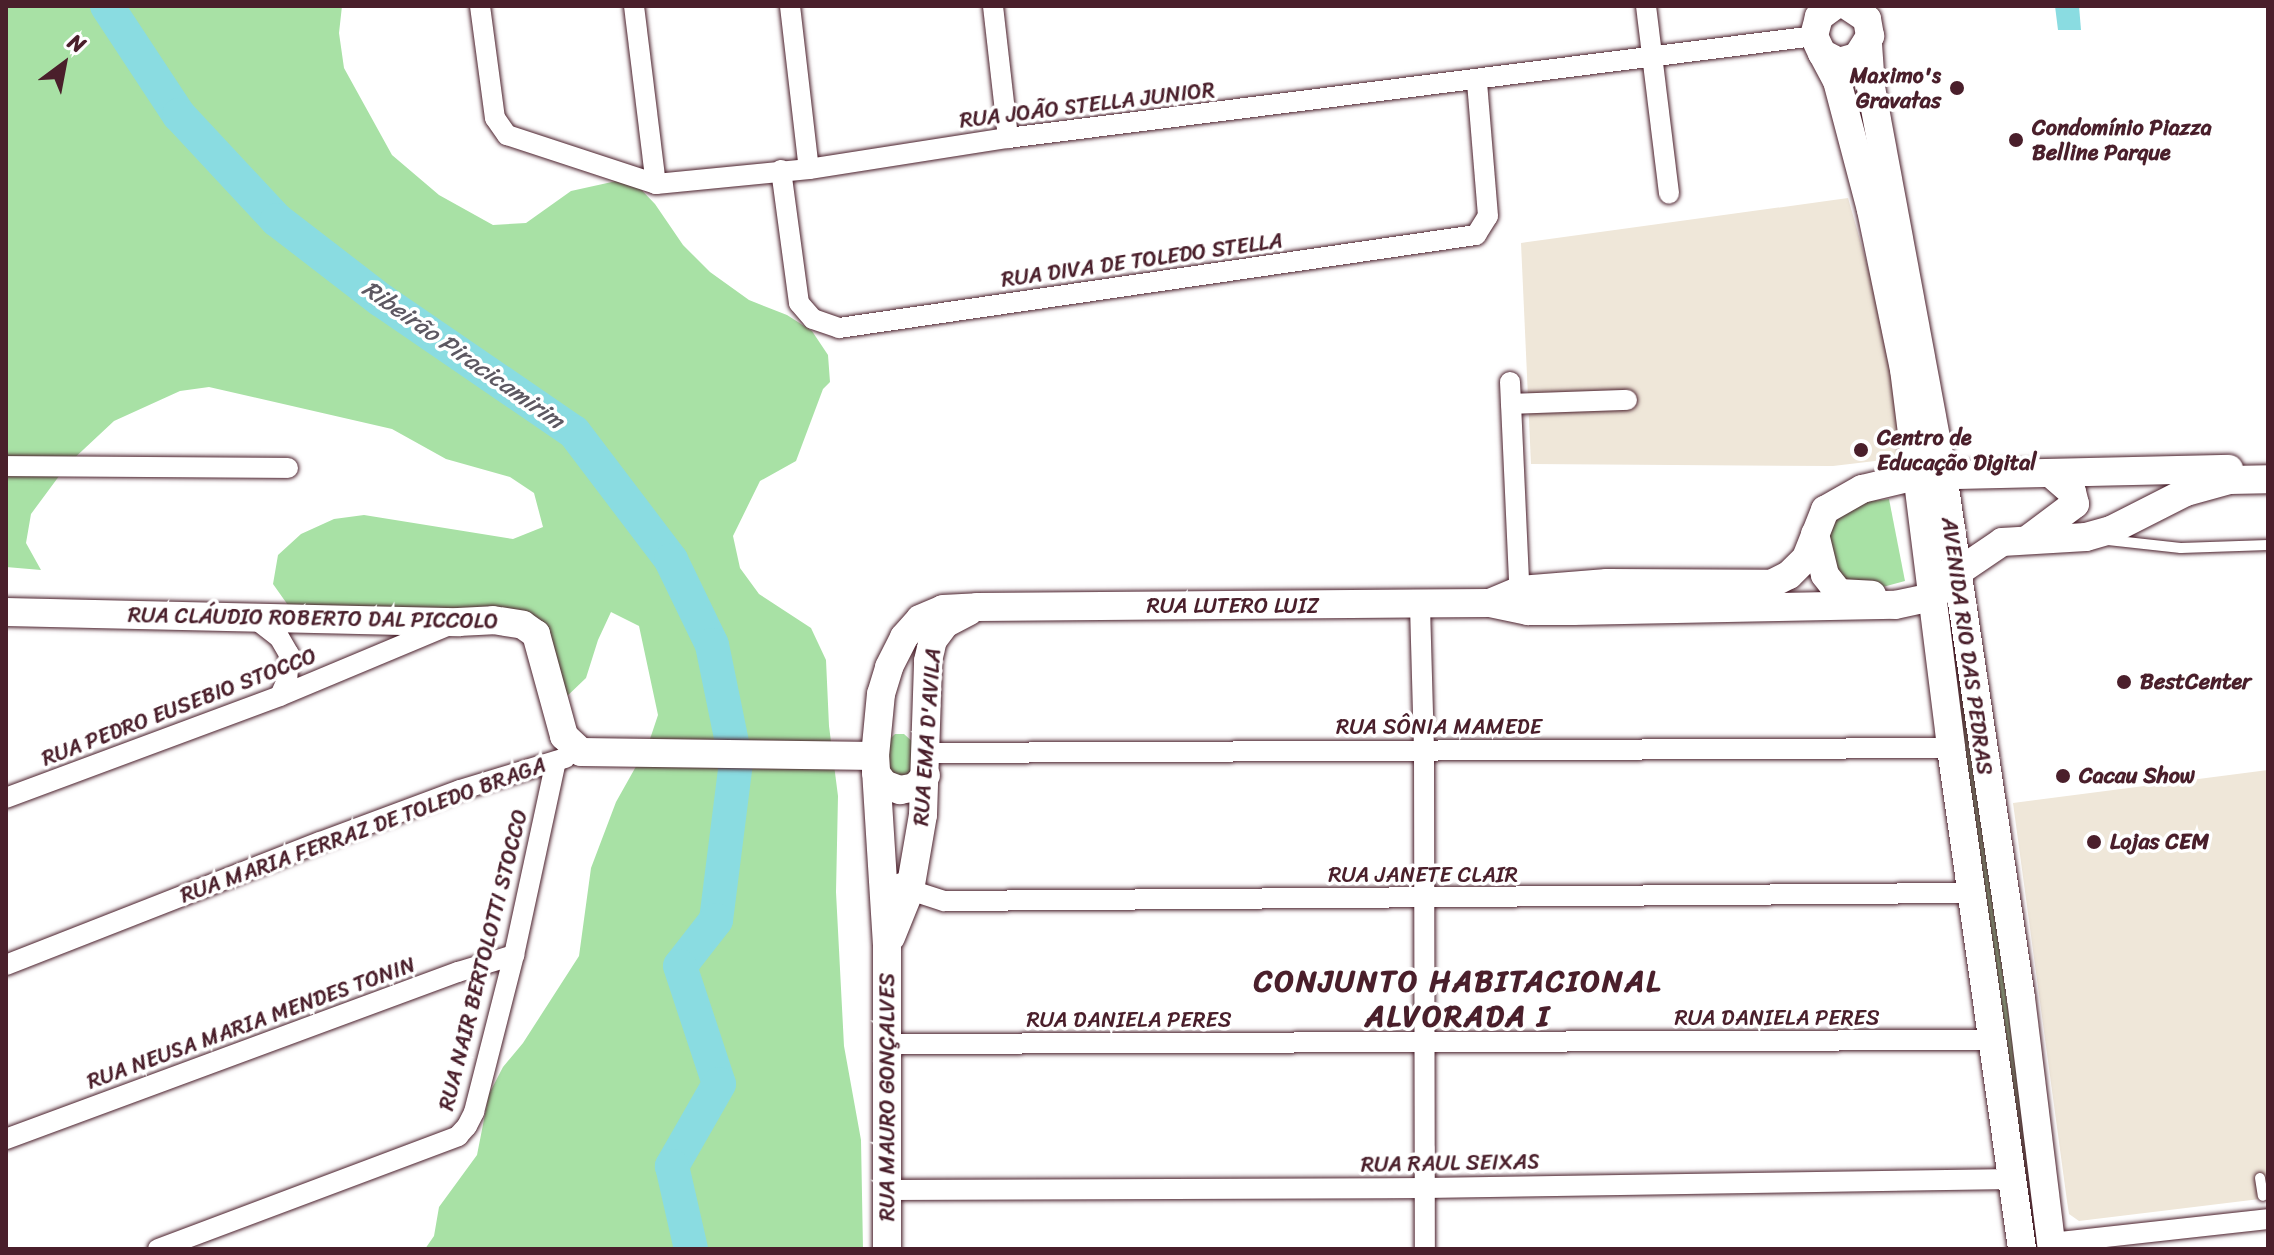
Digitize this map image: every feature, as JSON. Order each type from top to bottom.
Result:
[{"type":"street","name":"RUA JOÃO STELLA JUNIOR","points":[[480,6],[495,118],[507,135],[656,184],[716,181],[1008,138],[1477,81],[1652,55],[1822,23]]},
{"type":"street","points":[[634,6],[656,184]]},
{"type":"street","points":[[790,6],[809,169]]},
{"type":"street","points":[[993,6],[1008,138]]},
{"type":"street","points":[[1646,6],[1669,194]]},
{"type":"street","points":[[1822,23],[1830,59],[1849,61],[1862,19]]},
{"type":"street","name":"AVENIDA RIO DAS PEDRAS","points":[[1862,19],[1930,476],[1934,597],[1951,748],[1995,1040],[2022,1249]]},
{"type":"street","name":"AVENIDA RIO DAS PEDRAS","points":[[1822,23],[1871,210],[1904,369],[1955,574],[2021,998],[2052,1246]]},
{"type":"street","name":"RUA DIVA DE TOLEDO STELLA","points":[[781,170],[799,303],[813,319],[839,328],[1476,235],[1488,216],[1477,81]]},
{"type":"street","points":[[1510,382],[1520,600]]},
{"type":"street","points":[[1511,404],[1627,400]]},
{"type":"street","points":[[6,466],[288,468]]},
{"type":"street","name":"RUA LUTERO LUIZ","points":[[977,607],[1420,606],[1520,600],[1607,583],[1771,584],[1789,575],[1806,558],[1825,510],[1843,497],[1862,489],[1930,476],[2268,469]]},
{"type":"street","points":[[2026,540],[2075,504],[2072,492],[2050,473]]},
{"type":"street","points":[[1934,597],[1955,574],[1990,547],[2002,542],[2086,537],[2111,530],[2186,492],[2229,480],[2268,479]]},
{"type":"street","points":[[1815,533],[1825,575],[1839,593],[1877,595],[1895,605]]},
{"type":"street","name":"RUA LUTERO LUIZ","points":[[1520,600],[1895,605],[1934,597]]},
{"type":"street","points":[[1420,606],[1424,751],[1425,1249]]},
{"type":"street","name":"RUA EMA D'AVILA","points":[[887,945],[877,754],[885,680],[904,637],[920,619],[943,609],[977,607]]},
{"type":"street","name":"RUA EMA D'AVILA","points":[[887,945],[910,890],[926,756],[928,661],[933,640],[945,624],[977,607]]},
{"type":"street","points":[[6,629],[56,611]]},
{"type":"street","name":"RUA CLÁUDIO ROBERTO DAL PICCOLO","points":[[6,612],[458,622],[493,620],[523,625],[536,634],[568,756]]},
{"type":"street","points":[[252,616],[279,637],[289,654],[287,680],[280,696]]},
{"type":"street","name":"RUA PEDRO EUSEBIO STOCCO","points":[[6,798],[280,696],[458,622]]},
{"type":"street","points":[[903,723],[916,729],[926,756],[915,787],[900,790],[884,784],[877,754],[890,725],[903,723]]},
{"type":"street","name":"RUA SÔNIA MAMEDE","points":[[926,756],[1951,748]]},
{"type":"street","name":"RUA MARIA FERRAZ DE TOLEDO BRAGA","points":[[6,965],[320,842],[460,790],[568,756],[877,754]]},
{"type":"street","name":"RUA NAIR BERTOLOTTI STOCCO","points":[[158,1249],[458,1136],[474,1112],[568,756]]},
{"type":"street","name":"RUA JANETE CLAIR","points":[[883,868],[910,890],[944,901],[1425,900],[1973,893]]},
{"type":"street","name":"RUA MAURO GONÇALVES","points":[[887,945],[887,1249]]},
{"type":"street","name":"RUA NEUSA MARIA MENDES TONIN","points":[[6,1139],[458,972],[514,955]]},
{"type":"street","name":"RUA DANIELA PERES","points":[[887,1044],[1995,1040]]},
{"type":"street","name":"RUA RAUL SEIXAS","points":[[887,1190],[1425,1188],[2014,1179]]},
{"type":"street","points":[[2052,1246],[2268,1219]]},
{"type":"lane","points":[[2086,537],[2181,548],[2268,545]]},
{"type":"lane","points":[[2260,1178],[2263,1196]]},
{"type":"shaded area","points":[[1848,198],[1884,324],[1901,446],[1892,459],[1833,466],[1531,464],[1521,243]]},
{"type":"shaded area","points":[[2268,770],[2268,1198],[2079,1221],[2069,1214],[2013,803]]},
{"type":"green space","points":[[6,6],[342,6],[339,33],[344,68],[392,155],[439,195],[493,225],[526,223],[571,191],[630,178],[655,204],[683,245],[710,272],[749,300],[787,315],[812,331],[828,355],[830,382],[823,389],[796,461],[760,481],[733,536],[740,568],[759,594],[811,628],[826,660],[829,726],[838,796],[836,892],[844,1046],[861,1140],[863,1249],[425,1249],[434,1236],[439,1207],[477,1155],[489,1094],[503,1067],[523,1043],[579,956],[591,868],[616,802],[648,745],[658,715],[639,626],[611,612],[586,678],[563,700],[533,648],[511,625],[290,608],[273,584],[278,555],[301,534],[334,519],[364,515],[513,539],[543,527],[534,493],[510,477],[446,459],[392,429],[209,387],[180,391],[114,421],[68,464],[31,514],[26,543],[41,570],[6,567]]},
{"type":"green space","points":[[1889,499],[1905,581],[1868,591],[1837,575],[1828,538],[1836,521],[1848,510],[1863,502]]},
{"type":"green space","points":[[1953,619],[2040,1249],[2032,1249],[1946,620]]},
{"type":"green space","points":[[895,734],[904,734],[914,743],[910,779],[886,772],[888,741]]},
{"type":"water","points":[[2055,6],[2079,6],[2081,30],[2058,30]]},
{"type":"waterway","name":"Ribeirão Piracicamirim","points":[[107,6],[179,115],[277,220],[381,300],[574,432],[671,560],[712,645],[736,762],[716,920],[680,966],[719,1084],[672,1166],[691,1249]]},
{"type":"place","name":"Maximo's Gravatas","points":[[1957,88]]},
{"type":"place","name":"Condomínio Piazza Belline Parque","points":[[2016,140]]},
{"type":"place","name":"Centro de Educação Digital","points":[[1861,450]]},
{"type":"place","name":"BestCenter","points":[[2124,682]]},
{"type":"place","name":"Cacau Show","points":[[2063,776]]},
{"type":"place","name":"Lojas CEM","points":[[2094,842]]},
{"type":"district","name":"CONJUNTO HABITACIONAL ALVORADA I","points":[[1458,998]]}]
